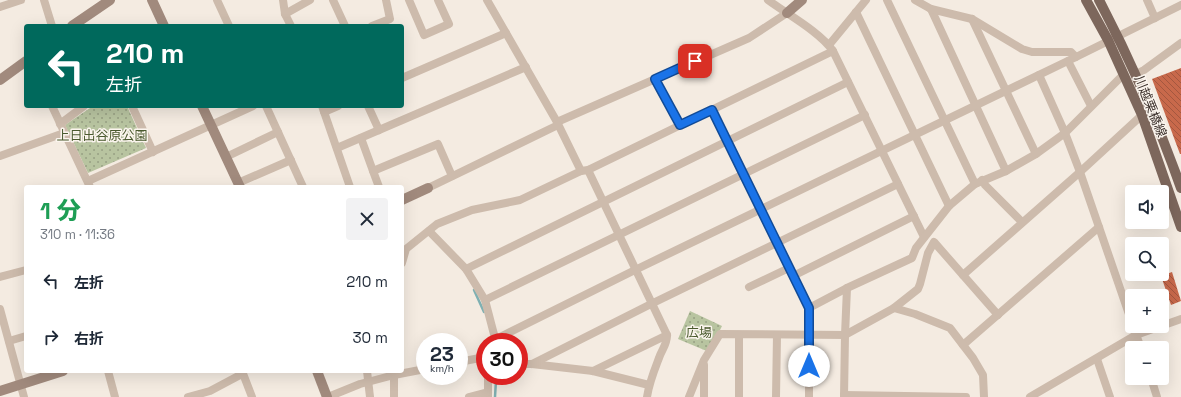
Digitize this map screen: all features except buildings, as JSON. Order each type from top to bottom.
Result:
[{"type":"main road","name":"川越栗橋線","points":[[1086,0],[1136,74],[1162,136],[1181,188]]},
{"type":"main road","name":"川越栗橋線","points":[[1099,0],[1124,74],[1142,115],[1181,227]]},
{"type":"street","points":[[0,7],[21,0]]},
{"type":"street","points":[[44,0],[51,24]]},
{"type":"street","points":[[75,24],[110,0]]},
{"type":"street","points":[[152,0],[163,24]]},
{"type":"street","points":[[217,0],[228,24]]},
{"type":"street","points":[[283,0],[285,14],[290,24]]},
{"type":"street","points":[[285,14],[310,0]]},
{"type":"street","points":[[333,0],[344,24]]},
{"type":"street","points":[[377,24],[390,19],[386,0]]},
{"type":"street","points":[[409,0],[424,35],[448,24],[438,0]]},
{"type":"street","points":[[487,0],[603,202],[667,335],[667,343],[660,356],[649,385],[647,397]]},
{"type":"street","points":[[768,0],[819,36],[831,48],[924,237]]},
{"type":"street","points":[[404,199],[557,123],[748,38],[787,14],[802,0]]},
{"type":"street","points":[[404,256],[406,250],[436,224],[472,210],[520,200],[712,110],[831,48],[866,0]]},
{"type":"street","points":[[887,0],[945,120],[979,182],[985,185],[1022,222]]},
{"type":"street","points":[[915,0],[916,2],[931,9],[972,19],[1022,49],[1032,52],[1071,52],[1076,57]]},
{"type":"street","points":[[1147,0],[1155,18]]},
{"type":"street","points":[[512,333],[635,270],[1181,5]]},
{"type":"street","points":[[931,9],[1006,170]]},
{"type":"street","points":[[856,12],[948,206]]},
{"type":"street","points":[[972,19],[1036,154]]},
{"type":"street","points":[[404,77],[506,32]]},
{"type":"street","points":[[1136,74],[1144,70],[1181,43]]},
{"type":"street","points":[[1068,61],[1091,106]]},
{"type":"street","points":[[0,80],[24,62]]},
{"type":"street","points":[[337,148],[526,67]]},
{"type":"street","points":[[809,308],[847,288],[912,258],[916,248],[948,206],[979,182],[1036,154],[1065,133],[1124,74]]},
{"type":"street","points":[[1039,75],[1065,133],[1080,172],[1125,303]]},
{"type":"street","points":[[655,79],[680,125]]},
{"type":"street","points":[[466,269],[848,82]]},
{"type":"street","points":[[53,108],[89,184],[153,152],[249,108]]},
{"type":"street","points":[[60,124],[81,108]]},
{"type":"street","points":[[133,108],[153,152]]},
{"type":"street","points":[[203,108],[239,185],[291,160]]},
{"type":"street","points":[[267,108],[302,185]]},
{"type":"street","points":[[369,108],[379,130]]},
{"type":"street","points":[[323,109],[349,185]]},
{"type":"street","points":[[712,110],[809,308],[809,397]]},
{"type":"street","points":[[485,300],[865,115]]},
{"type":"street","points":[[963,275],[1142,115]]},
{"type":"street","points":[[226,157],[278,132]]},
{"type":"street","points":[[0,156],[64,133]]},
{"type":"street","points":[[361,138],[378,185]]},
{"type":"street","points":[[373,171],[438,144],[452,176]]},
{"type":"street","points":[[532,364],[651,304],[898,184]]},
{"type":"street","points":[[793,276],[914,216]]},
{"type":"street","points":[[963,345],[1099,227]]},
{"type":"street","points":[[429,231],[466,269],[485,300],[494,333]]},
{"type":"street","points":[[689,397],[704,360],[720,334],[809,336],[845,335],[894,308],[918,289],[928,250],[934,242],[998,315]]},
{"type":"street","points":[[749,287],[789,268]]},
{"type":"street","points":[[0,277],[24,271]]},
{"type":"street","points":[[847,288],[844,396],[966,397]]},
{"type":"street","points":[[0,308],[2,327],[9,341],[24,397]]},
{"type":"street","points":[[894,308],[915,314],[950,328],[973,358],[983,374],[984,397]]},
{"type":"street","points":[[1030,397],[1136,335],[1181,320]]},
{"type":"street","points":[[594,371],[667,335]]},
{"type":"street","points":[[739,397],[740,335]]},
{"type":"street","points":[[776,397],[777,335]]},
{"type":"street","points":[[1136,335],[1138,341]]},
{"type":"street","points":[[9,341],[24,337]]},
{"type":"street","points":[[1097,359],[1110,397]]},
{"type":"street","points":[[704,360],[704,397]]},
{"type":"street","points":[[528,364],[594,371],[649,385]]},
{"type":"street","points":[[318,373],[328,397],[360,384],[416,371]]},
{"type":"street","points":[[0,390],[57,373]]},
{"type":"street","points":[[109,373],[115,397]]},
{"type":"street","points":[[188,397],[210,391],[240,373]]},
{"type":"street","points":[[242,373],[252,397]]},
{"type":"street","points":[[367,373],[370,397]]},
{"type":"street","points":[[394,376],[394,397]]},
{"type":"street","points":[[1153,385],[1157,397]]},
{"type":"street","points":[[469,397],[488,395]]},
{"type":"green space","name":"上日出谷原公園","points":[[90,108],[128,108],[146,148],[88,173],[65,125]]},
{"type":"green space","name":"広場","points":[[690,311],[722,326],[709,352],[678,339]]},
{"type":"waterway","points":[[474,290],[484,312]]},
{"type":"waterway","points":[[495,397],[496,385]]},
{"type":"route","points":[[695,61],[655,79],[680,125],[712,110],[809,308],[809,366]]}]
